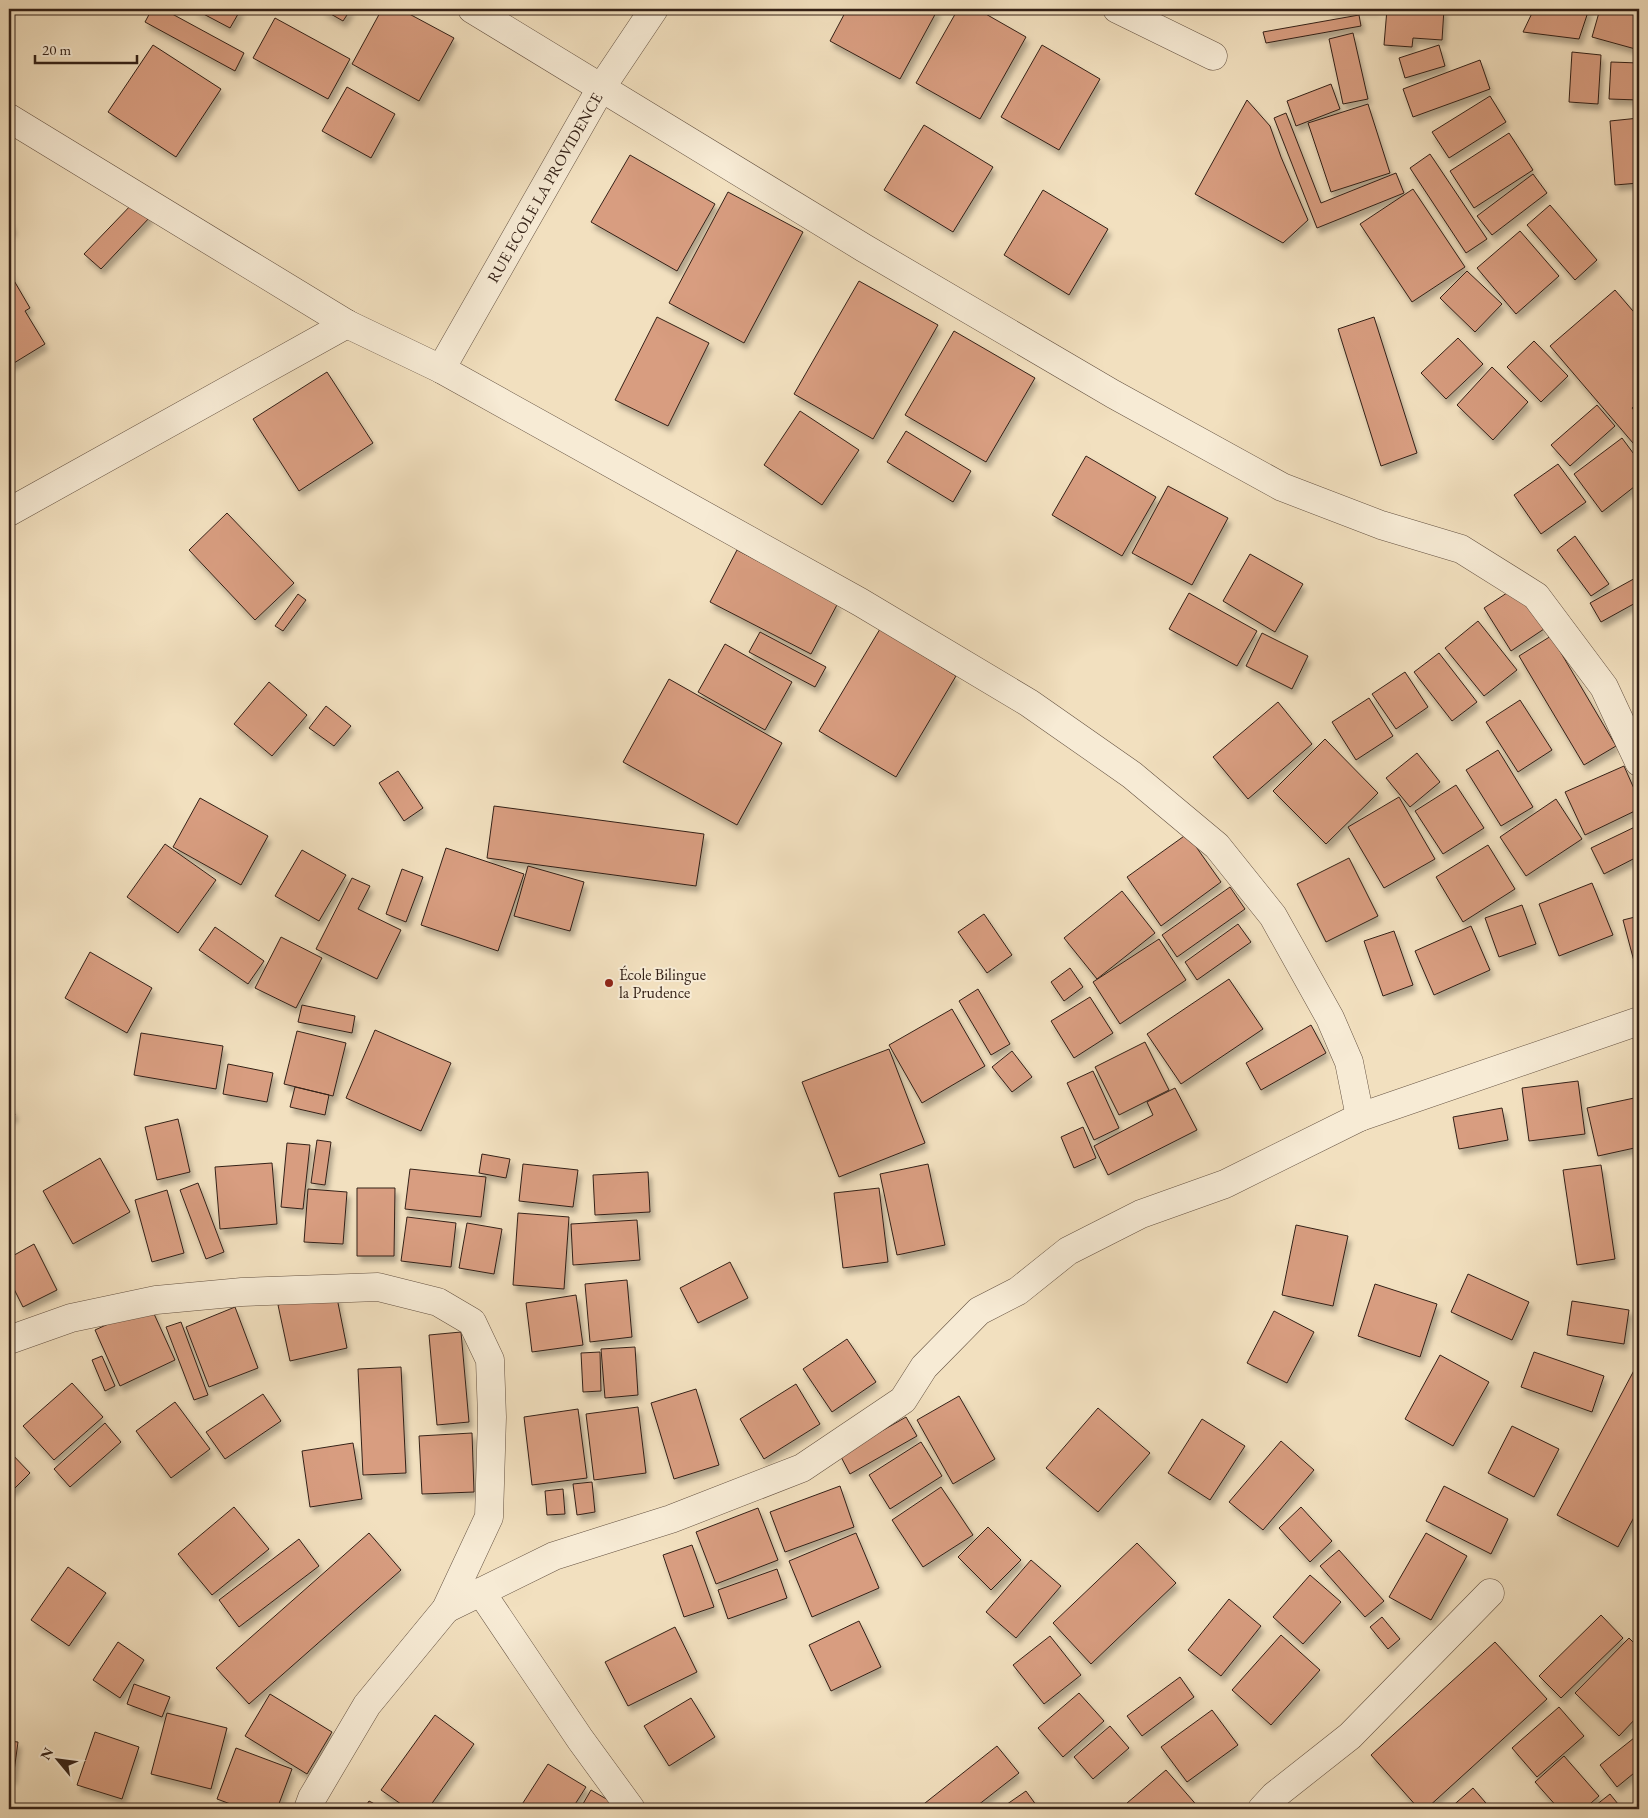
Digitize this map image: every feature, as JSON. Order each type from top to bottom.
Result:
[{"type":"street","points":[[472,9],[864,248],[1096,384],[1282,488],[1381,525],[1462,549],[1536,596],[1604,687],[1639,762]]},
{"type":"street","name":"RUE ECOLE LA PROVIDENCE","points":[[441,369],[601,88],[654,9]]},
{"type":"street","points":[[1117,9],[1213,56]]},
{"type":"street","points":[[9,118],[347,324],[441,369],[860,602],[1029,703],[1132,775],[1217,846],[1273,916],[1330,1018],[1349,1062],[1360,1117]]},
{"type":"street","points":[[9,512],[347,324]]},
{"type":"street","points":[[446,1609],[554,1556],[671,1519],[802,1468],[903,1400],[924,1368],[979,1311],[1018,1291],[1068,1251],[1141,1214],[1225,1184],[1360,1117],[1639,1021]]},
{"type":"street","points":[[9,1340],[71,1318],[156,1300],[242,1292],[378,1287],[438,1302],[472,1322],[490,1360],[492,1417],[489,1517],[446,1609],[367,1705],[312,1798],[308,1809]]},
{"type":"street","points":[[481,1592],[580,1740],[631,1809]]},
{"type":"street","points":[[1262,1809],[1274,1796],[1350,1736],[1490,1592]]},
{"type":"building","points":[[152,9],[163,9],[244,53],[235,71],[145,22]]},
{"type":"building","points":[[194,9],[241,9],[230,28]]},
{"type":"building","points":[[322,9],[351,9],[343,21]]},
{"type":"building","points":[[382,9],[400,9],[454,38],[419,101],[352,64]]},
{"type":"building","points":[[847,9],[938,9],[900,79],[830,41]]},
{"type":"building","points":[[958,9],[977,9],[1026,37],[980,119],[916,83]]},
{"type":"building","points":[[1331,9],[1377,9],[1331,11]]},
{"type":"building","points":[[1387,9],[1444,9],[1442,40],[1413,38],[1412,47],[1384,45]]},
{"type":"building","points":[[1534,9],[1589,9],[1579,39],[1523,32]]},
{"type":"building","points":[[1600,9],[1626,9],[1639,13],[1639,50],[1592,37]]},
{"type":"building","points":[[1359,15],[1361,26],[1266,43],[1263,32]]},
{"type":"building","points":[[275,18],[350,59],[328,99],[253,58]]},
{"type":"building","points":[[1353,33],[1368,99],[1343,104],[1329,39]]},
{"type":"building","points":[[153,45],[221,89],[176,157],[108,112]]},
{"type":"building","points":[[1042,45],[1100,79],[1059,150],[1001,117]]},
{"type":"building","points":[[1439,45],[1445,66],[1405,78],[1399,58]]},
{"type":"building","points":[[1572,52],[1601,55],[1598,104],[1569,102]]},
{"type":"building","points":[[1480,60],[1490,89],[1413,117],[1403,89]]},
{"type":"building","points":[[1611,62],[1639,63],[1639,100],[1609,99]]},
{"type":"building","points":[[1331,84],[1340,109],[1296,126],[1287,101]]},
{"type":"building","points":[[347,87],[395,114],[371,158],[322,131]]},
{"type":"building","points":[[1490,96],[1506,122],[1449,158],[1432,132]]},
{"type":"building","points":[[1247,100],[1270,126],[1308,220],[1283,243],[1195,194]]},
{"type":"building","points":[[1368,104],[1390,173],[1331,192],[1308,123]]},
{"type":"building","points":[[1286,113],[1321,203],[1396,173],[1404,193],[1317,228],[1274,118]]},
{"type":"building","points":[[1639,118],[1639,183],[1615,185],[1610,121]]},
{"type":"building","points":[[924,125],[993,167],[953,232],[884,190]]},
{"type":"building","points":[[1509,133],[1533,170],[1474,208],[1450,171]]},
{"type":"building","points":[[1430,154],[1487,239],[1466,253],[1410,168]]},
{"type":"building","points":[[630,155],[715,204],[677,271],[591,222]]},
{"type":"building","points":[[1533,174],[1547,193],[1492,235],[1477,216]]},
{"type":"building","points":[[1413,189],[1465,267],[1412,302],[1360,224]]},
{"type":"building","points":[[1043,190],[1108,229],[1069,295],[1004,255]]},
{"type":"building","points":[[728,192],[803,232],[744,343],[669,303]]},
{"type":"building","points":[[135,201],[151,216],[101,269],[84,254]]},
{"type":"building","points":[[1550,205],[1597,260],[1575,280],[1527,225]]},
{"type":"building","points":[[9,220],[13,230],[9,231]]},
{"type":"building","points":[[1520,231],[1559,276],[1516,314],[1477,268]]},
{"type":"building","points":[[1467,271],[1502,304],[1475,332],[1440,298]]},
{"type":"building","points":[[9,272],[30,308],[25,311],[45,344],[9,366]]},
{"type":"building","points":[[859,281],[938,325],[873,439],[794,394]]},
{"type":"building","points":[[1615,290],[1639,318],[1639,401],[1632,408],[1639,416],[1639,450],[1550,346]]},
{"type":"building","points":[[657,317],[709,343],[668,426],[615,400]]},
{"type":"building","points":[[1374,317],[1417,453],[1381,466],[1338,329]]},
{"type":"building","points":[[954,331],[1035,378],[986,462],[905,415]]},
{"type":"building","points":[[1458,338],[1483,364],[1446,399],[1421,373]]},
{"type":"building","points":[[1534,341],[1568,376],[1541,402],[1507,367]]},
{"type":"building","points":[[1492,367],[1528,402],[1493,440],[1457,405]]},
{"type":"building","points":[[327,372],[373,443],[299,491],[253,419]]},
{"type":"building","points":[[1597,405],[1615,426],[1570,466],[1551,445]]},
{"type":"building","points":[[800,411],[859,450],[822,505],[764,465]]},
{"type":"building","points":[[906,431],[971,471],[953,502],[887,462]]},
{"type":"building","points":[[1622,438],[1639,461],[1639,483],[1602,512],[1574,474]]},
{"type":"building","points":[[1086,456],[1156,497],[1122,556],[1052,515]]},
{"type":"building","points":[[1558,464],[1586,502],[1541,534],[1514,495]]},
{"type":"building","points":[[1168,486],[1228,518],[1192,585],[1132,553]]},
{"type":"building","points":[[227,513],[294,583],[255,620],[189,550]]},
{"type":"building","points":[[1575,536],[1609,584],[1591,596],[1557,550]]},
{"type":"building","points":[[737,550],[838,603],[811,654],[710,602]]},
{"type":"building","points":[[1250,554],[1303,584],[1275,632],[1223,601]]},
{"type":"building","points":[[1639,576],[1639,601],[1601,622],[1590,603]]},
{"type":"building","points":[[1516,587],[1544,629],[1511,651],[1484,608]]},
{"type":"building","points":[[1189,593],[1257,631],[1237,666],[1169,629]]},
{"type":"building","points":[[298,594],[306,600],[283,631],[275,626]]},
{"type":"building","points":[[1478,621],[1517,670],[1484,696],[1445,648]]},
{"type":"building","points":[[880,629],[956,676],[896,777],[819,731]]},
{"type":"building","points":[[760,632],[826,667],[815,687],[749,652]]},
{"type":"building","points":[[1262,633],[1308,656],[1292,689],[1246,666]]},
{"type":"building","points":[[1551,636],[1616,746],[1584,765],[1519,656]]},
{"type":"building","points":[[725,644],[792,682],[765,730],[698,692]]},
{"type":"building","points":[[1439,653],[1477,702],[1452,721],[1414,672]]},
{"type":"building","points":[[1405,672],[1428,707],[1396,729],[1372,694]]},
{"type":"building","points":[[669,679],[782,743],[737,825],[623,762]]},
{"type":"building","points":[[269,682],[307,715],[272,756],[234,724]]},
{"type":"building","points":[[1369,698],[1393,736],[1356,760],[1332,722]]},
{"type":"building","points":[[1520,700],[1552,750],[1518,772],[1486,722]]},
{"type":"building","points":[[1278,702],[1312,744],[1248,799],[1213,757]]},
{"type":"building","points":[[326,706],[351,726],[334,746],[309,728]]},
{"type":"building","points":[[1325,739],[1378,793],[1326,844],[1273,791]]},
{"type":"building","points":[[1498,750],[1533,807],[1501,826],[1466,770]]},
{"type":"building","points":[[1417,753],[1440,782],[1410,807],[1386,778]]},
{"type":"building","points":[[1624,766],[1639,800],[1639,809],[1585,835],[1565,792]]},
{"type":"building","points":[[398,771],[423,808],[404,821],[379,783]]},
{"type":"building","points":[[1456,785],[1484,828],[1443,854],[1415,811]]},
{"type":"building","points":[[1399,797],[1435,859],[1384,888],[1348,827]]},
{"type":"building","points":[[200,798],[268,836],[241,885],[173,847]]},
{"type":"building","points":[[1556,799],[1582,839],[1526,876],[1500,837]]},
{"type":"building","points":[[494,806],[704,834],[696,886],[487,858]]},
{"type":"building","points":[[1639,825],[1639,856],[1604,874],[1591,848]]},
{"type":"building","points":[[1187,834],[1221,882],[1161,926],[1127,877]]},
{"type":"building","points":[[165,844],[216,880],[178,933],[127,897]]},
{"type":"building","points":[[1488,845],[1515,889],[1463,922],[1436,877]]},
{"type":"building","points":[[446,848],[524,874],[498,951],[421,925]]},
{"type":"building","points":[[302,850],[346,875],[319,921],[275,896]]},
{"type":"building","points":[[1349,858],[1378,916],[1326,942],[1297,884]]},
{"type":"building","points":[[528,866],[584,882],[570,931],[514,916]]},
{"type":"building","points":[[402,869],[423,877],[406,922],[386,914]]},
{"type":"building","points":[[352,878],[370,886],[358,909],[401,930],[377,979],[316,949]]},
{"type":"building","points":[[1592,883],[1613,935],[1559,956],[1539,904]]},
{"type":"building","points":[[1230,887],[1245,909],[1177,957],[1162,935]]},
{"type":"building","points":[[1122,891],[1155,933],[1097,979],[1064,938]]},
{"type":"building","points":[[1522,905],[1536,944],[1499,957],[1485,918]]},
{"type":"building","points":[[984,914],[1012,955],[987,973],[958,932]]},
{"type":"building","points":[[1639,916],[1639,980],[1623,920]]},
{"type":"building","points":[[1238,924],[1251,942],[1197,980],[1185,962]]},
{"type":"building","points":[[1471,926],[1490,970],[1434,995],[1415,951]]},
{"type":"building","points":[[215,927],[264,961],[248,984],[199,950]]},
{"type":"building","points":[[1394,931],[1413,985],[1383,996],[1364,941]]},
{"type":"building","points":[[281,937],[322,958],[296,1008],[255,988]]},
{"type":"building","points":[[1159,939],[1186,980],[1120,1024],[1093,982]]},
{"type":"building","points":[[90,952],[152,988],[127,1033],[65,998]]},
{"type":"building","points":[[1070,968],[1083,987],[1064,1001],[1051,982]]},
{"type":"building","points":[[1229,979],[1263,1029],[1181,1084],[1147,1034]]},
{"type":"building","points":[[978,989],[1010,1044],[991,1055],[959,1001]]},
{"type":"building","points":[[1090,997],[1113,1033],[1074,1058],[1051,1021]]},
{"type":"building","points":[[302,1005],[355,1016],[352,1033],[298,1022]]},
{"type":"building","points":[[952,1009],[985,1066],[922,1103],[889,1045]]},
{"type":"building","points":[[1311,1025],[1326,1053],[1261,1090],[1246,1063]]},
{"type":"building","points":[[375,1030],[451,1063],[421,1131],[346,1098]]},
{"type":"building","points":[[297,1031],[346,1043],[333,1096],[284,1084]]},
{"type":"building","points":[[141,1033],[223,1046],[216,1089],[134,1075]]},
{"type":"building","points":[[1145,1042],[1169,1090],[1119,1115],[1095,1067]]},
{"type":"building","points":[[889,1049],[925,1143],[839,1177],[802,1082]]},
{"type":"building","points":[[1012,1051],[1032,1077],[1012,1092],[992,1067]]},
{"type":"building","points":[[228,1064],[273,1073],[267,1102],[223,1094]]},
{"type":"building","points":[[1093,1071],[1119,1128],[1094,1140],[1067,1083]]},
{"type":"building","points":[[1578,1081],[1585,1134],[1529,1141],[1522,1088]]},
{"type":"building","points":[[295,1087],[329,1095],[325,1115],[290,1107]]},
{"type":"building","points":[[1175,1088],[1197,1130],[1108,1175],[1094,1146],[1153,1115],[1147,1102]]},
{"type":"building","points":[[1639,1097],[1639,1147],[1598,1156],[1587,1108]]},
{"type":"building","points":[[9,1105],[15,1115],[9,1119]]},
{"type":"building","points":[[1502,1108],[1508,1140],[1459,1149],[1453,1117]]},
{"type":"building","points":[[178,1119],[190,1172],[157,1180],[145,1127]]},
{"type":"building","points":[[1083,1127],[1096,1158],[1074,1168],[1061,1137]]},
{"type":"building","points":[[317,1140],[331,1142],[325,1185],[311,1183]]},
{"type":"building","points":[[287,1143],[310,1145],[303,1209],[281,1207]]},
{"type":"building","points":[[482,1154],[510,1159],[506,1178],[479,1173]]},
{"type":"building","points":[[100,1158],[130,1212],[73,1244],[43,1191]]},
{"type":"building","points":[[272,1163],[277,1224],[220,1229],[215,1167]]},
{"type":"building","points":[[523,1164],[578,1170],[573,1207],[519,1201]]},
{"type":"building","points":[[928,1164],[945,1245],[897,1255],[880,1174]]},
{"type":"building","points":[[1601,1165],[1615,1259],[1577,1265],[1563,1170]]},
{"type":"building","points":[[410,1169],[486,1177],[481,1217],[405,1209]]},
{"type":"building","points":[[648,1172],[650,1212],[595,1215],[593,1175]]},
{"type":"building","points":[[198,1183],[224,1252],[206,1259],[180,1190]]},
{"type":"building","points":[[357,1188],[395,1188],[394,1256],[357,1256]]},
{"type":"building","points":[[879,1188],[888,1262],[843,1268],[834,1193]]},
{"type":"building","points":[[308,1189],[347,1192],[343,1244],[304,1242]]},
{"type":"building","points":[[167,1190],[184,1253],[152,1262],[135,1200]]},
{"type":"building","points":[[518,1213],[569,1217],[564,1289],[513,1285]]},
{"type":"building","points":[[407,1217],[456,1223],[451,1267],[401,1261]]},
{"type":"building","points":[[637,1220],[640,1260],[573,1265],[571,1224]]},
{"type":"building","points":[[467,1223],[502,1229],[494,1274],[459,1268]]},
{"type":"building","points":[[1296,1225],[1348,1236],[1333,1306],[1282,1295]]},
{"type":"building","points":[[34,1244],[57,1290],[23,1307],[9,1279],[9,1258]]},
{"type":"building","points":[[730,1262],[748,1298],[698,1323],[680,1288]]},
{"type":"building","points":[[1468,1274],[1529,1302],[1512,1340],[1451,1312]]},
{"type":"building","points":[[627,1280],[632,1337],[590,1342],[585,1284]]},
{"type":"building","points":[[1375,1284],[1437,1304],[1420,1357],[1358,1336]]},
{"type":"building","points":[[336,1293],[347,1348],[290,1361],[278,1305]]},
{"type":"building","points":[[576,1295],[583,1345],[532,1352],[526,1303]]},
{"type":"building","points":[[1572,1301],[1629,1310],[1624,1344],[1567,1335]]},
{"type":"building","points":[[150,1305],[175,1360],[120,1386],[95,1330]]},
{"type":"building","points":[[235,1307],[258,1368],[209,1387],[186,1327]]},
{"type":"building","points":[[1274,1311],[1314,1332],[1287,1383],[1247,1363]]},
{"type":"building","points":[[181,1322],[208,1395],[194,1400],[166,1327]]},
{"type":"building","points":[[461,1332],[469,1422],[437,1425],[429,1335]]},
{"type":"building","points":[[847,1339],[876,1382],[832,1412],[803,1369]]},
{"type":"building","points":[[635,1347],[638,1395],[605,1398],[601,1349]]},
{"type":"building","points":[[600,1352],[601,1391],[583,1392],[581,1353]]},
{"type":"building","points":[[1534,1352],[1604,1376],[1592,1412],[1521,1387]]},
{"type":"building","points":[[1440,1355],[1489,1382],[1453,1446],[1405,1419]]},
{"type":"building","points":[[102,1356],[115,1386],[105,1391],[92,1360]]},
{"type":"building","points":[[1639,1361],[1639,1508],[1618,1547],[1557,1515]]},
{"type":"building","points":[[401,1367],[406,1473],[363,1475],[358,1369]]},
{"type":"building","points":[[72,1383],[103,1417],[54,1460],[23,1426]]},
{"type":"building","points":[[796,1384],[820,1424],[764,1459],[740,1419]]},
{"type":"building","points":[[696,1389],[719,1465],[674,1479],[651,1403]]},
{"type":"building","points":[[263,1394],[281,1421],[225,1459],[206,1432]]},
{"type":"building","points":[[959,1396],[995,1459],[953,1484],[917,1420]]},
{"type":"building","points":[[175,1402],[210,1449],[171,1478],[136,1431]]},
{"type":"building","points":[[638,1407],[646,1473],[594,1480],[586,1414]]},
{"type":"building","points":[[1098,1408],[1150,1453],[1098,1512],[1046,1468]]},
{"type":"building","points":[[578,1409],[587,1478],[532,1485],[524,1417]]},
{"type":"building","points":[[906,1417],[917,1436],[850,1474],[840,1455]]},
{"type":"building","points":[[1202,1419],[1245,1446],[1210,1500],[1168,1473]]},
{"type":"building","points":[[105,1423],[121,1442],[70,1487],[54,1469]]},
{"type":"building","points":[[1512,1426],[1559,1449],[1534,1497],[1488,1473]]},
{"type":"building","points":[[472,1433],[474,1492],[422,1494],[419,1436]]},
{"type":"building","points":[[1281,1441],[1314,1470],[1263,1530],[1229,1502]]},
{"type":"building","points":[[921,1442],[942,1476],[890,1509],[869,1475]]},
{"type":"building","points":[[353,1443],[362,1499],[310,1507],[302,1451]]},
{"type":"building","points":[[9,1451],[30,1473],[12,1491],[9,1488]]},
{"type":"building","points":[[592,1482],[595,1512],[577,1515],[573,1484]]},
{"type":"building","points":[[840,1486],[854,1527],[785,1552],[770,1512]]},
{"type":"building","points":[[1444,1486],[1508,1519],[1491,1554],[1426,1521]]},
{"type":"building","points":[[941,1487],[973,1535],[923,1567],[892,1520]]},
{"type":"building","points":[[563,1489],[565,1514],[547,1515],[545,1491]]},
{"type":"building","points":[[234,1507],[269,1549],[212,1595],[178,1554]]},
{"type":"building","points":[[1301,1507],[1332,1541],[1310,1562],[1279,1528]]},
{"type":"building","points":[[758,1508],[778,1560],[716,1584],[696,1532]]},
{"type":"building","points":[[988,1527],[1021,1560],[991,1590],[958,1557]]},
{"type":"building","points":[[369,1533],[401,1570],[249,1704],[216,1668]]},
{"type":"building","points":[[856,1533],[879,1588],[812,1617],[789,1561]]},
{"type":"building","points":[[1426,1533],[1467,1556],[1431,1620],[1389,1597]]},
{"type":"building","points":[[299,1539],[319,1566],[239,1627],[219,1600]]},
{"type":"building","points":[[1137,1543],[1176,1583],[1091,1664],[1053,1623]]},
{"type":"building","points":[[692,1545],[714,1607],[684,1617],[663,1555]]},
{"type":"building","points":[[1339,1550],[1384,1601],[1365,1617],[1320,1566]]},
{"type":"building","points":[[1031,1560],[1061,1586],[1016,1638],[986,1612]]},
{"type":"building","points":[[68,1567],[106,1593],[69,1646],[31,1620]]},
{"type":"building","points":[[777,1569],[787,1598],[728,1619],[718,1590]]},
{"type":"building","points":[[1310,1575],[1341,1602],[1303,1644],[1273,1617]]},
{"type":"building","points":[[1229,1599],[1261,1626],[1221,1676],[1188,1650]]},
{"type":"building","points":[[1601,1615],[1623,1638],[1561,1698],[1539,1676]]},
{"type":"building","points":[[1382,1617],[1400,1639],[1388,1649],[1370,1627]]},
{"type":"building","points":[[859,1621],[881,1667],[831,1691],[809,1645]]},
{"type":"building","points":[[675,1627],[697,1672],[628,1706],[605,1662]]},
{"type":"building","points":[[1281,1635],[1320,1670],[1271,1725],[1232,1690]]},
{"type":"building","points":[[1050,1636],[1081,1675],[1044,1704],[1013,1665]]},
{"type":"building","points":[[1629,1638],[1639,1648],[1639,1715],[1619,1736],[1575,1693]]},
{"type":"building","points":[[118,1642],[144,1660],[120,1698],[93,1680]]},
{"type":"building","points":[[1495,1642],[1547,1699],[1426,1809],[1419,1809],[1371,1755]]},
{"type":"building","points":[[1180,1677],[1194,1697],[1142,1736],[1127,1716]]},
{"type":"building","points":[[134,1684],[170,1697],[162,1717],[127,1704]]},
{"type":"building","points":[[1079,1693],[1104,1721],[1063,1757],[1038,1728]]},
{"type":"building","points":[[270,1694],[332,1732],[307,1774],[245,1736]]},
{"type":"building","points":[[691,1698],[715,1737],[669,1766],[644,1726]]},
{"type":"building","points":[[1559,1707],[1584,1736],[1537,1777],[1512,1748]]},
{"type":"building","points":[[1212,1710],[1238,1745],[1187,1782],[1161,1747]]},
{"type":"building","points":[[167,1713],[227,1728],[211,1789],[151,1774]]},
{"type":"building","points":[[435,1715],[474,1744],[428,1809],[408,1809],[381,1790]]},
{"type":"building","points":[[1110,1726],[1129,1748],[1093,1779],[1074,1757]]},
{"type":"building","points":[[95,1732],[139,1747],[122,1799],[77,1785]]},
{"type":"building","points":[[1639,1734],[1639,1769],[1617,1787],[1600,1765]]},
{"type":"building","points":[[9,1741],[18,1742],[13,1779],[9,1778]]},
{"type":"building","points":[[997,1746],[1019,1773],[973,1809],[921,1809],[920,1807]]},
{"type":"building","points":[[236,1748],[292,1769],[277,1809],[244,1809],[217,1799]]},
{"type":"building","points":[[1564,1756],[1599,1796],[1584,1809],[1559,1809],[1535,1782]]},
{"type":"building","points":[[548,1764],[586,1787],[572,1809],[519,1809]]},
{"type":"building","points":[[1166,1770],[1200,1809],[1133,1809],[1127,1803]]},
{"type":"building","points":[[1473,1788],[1491,1809],[1449,1809]]},
{"type":"building","points":[[591,1790],[615,1804],[612,1809],[580,1809]]},
{"type":"building","points":[[1026,1791],[1039,1809],[1000,1809]]},
{"type":"building","points":[[1610,1794],[1622,1809],[1591,1809]]},
{"type":"building","points":[[369,1801],[384,1809],[364,1809]]},
{"type":"place","name":"École Bilingue la Prudence","points":[[609,983]]}]
